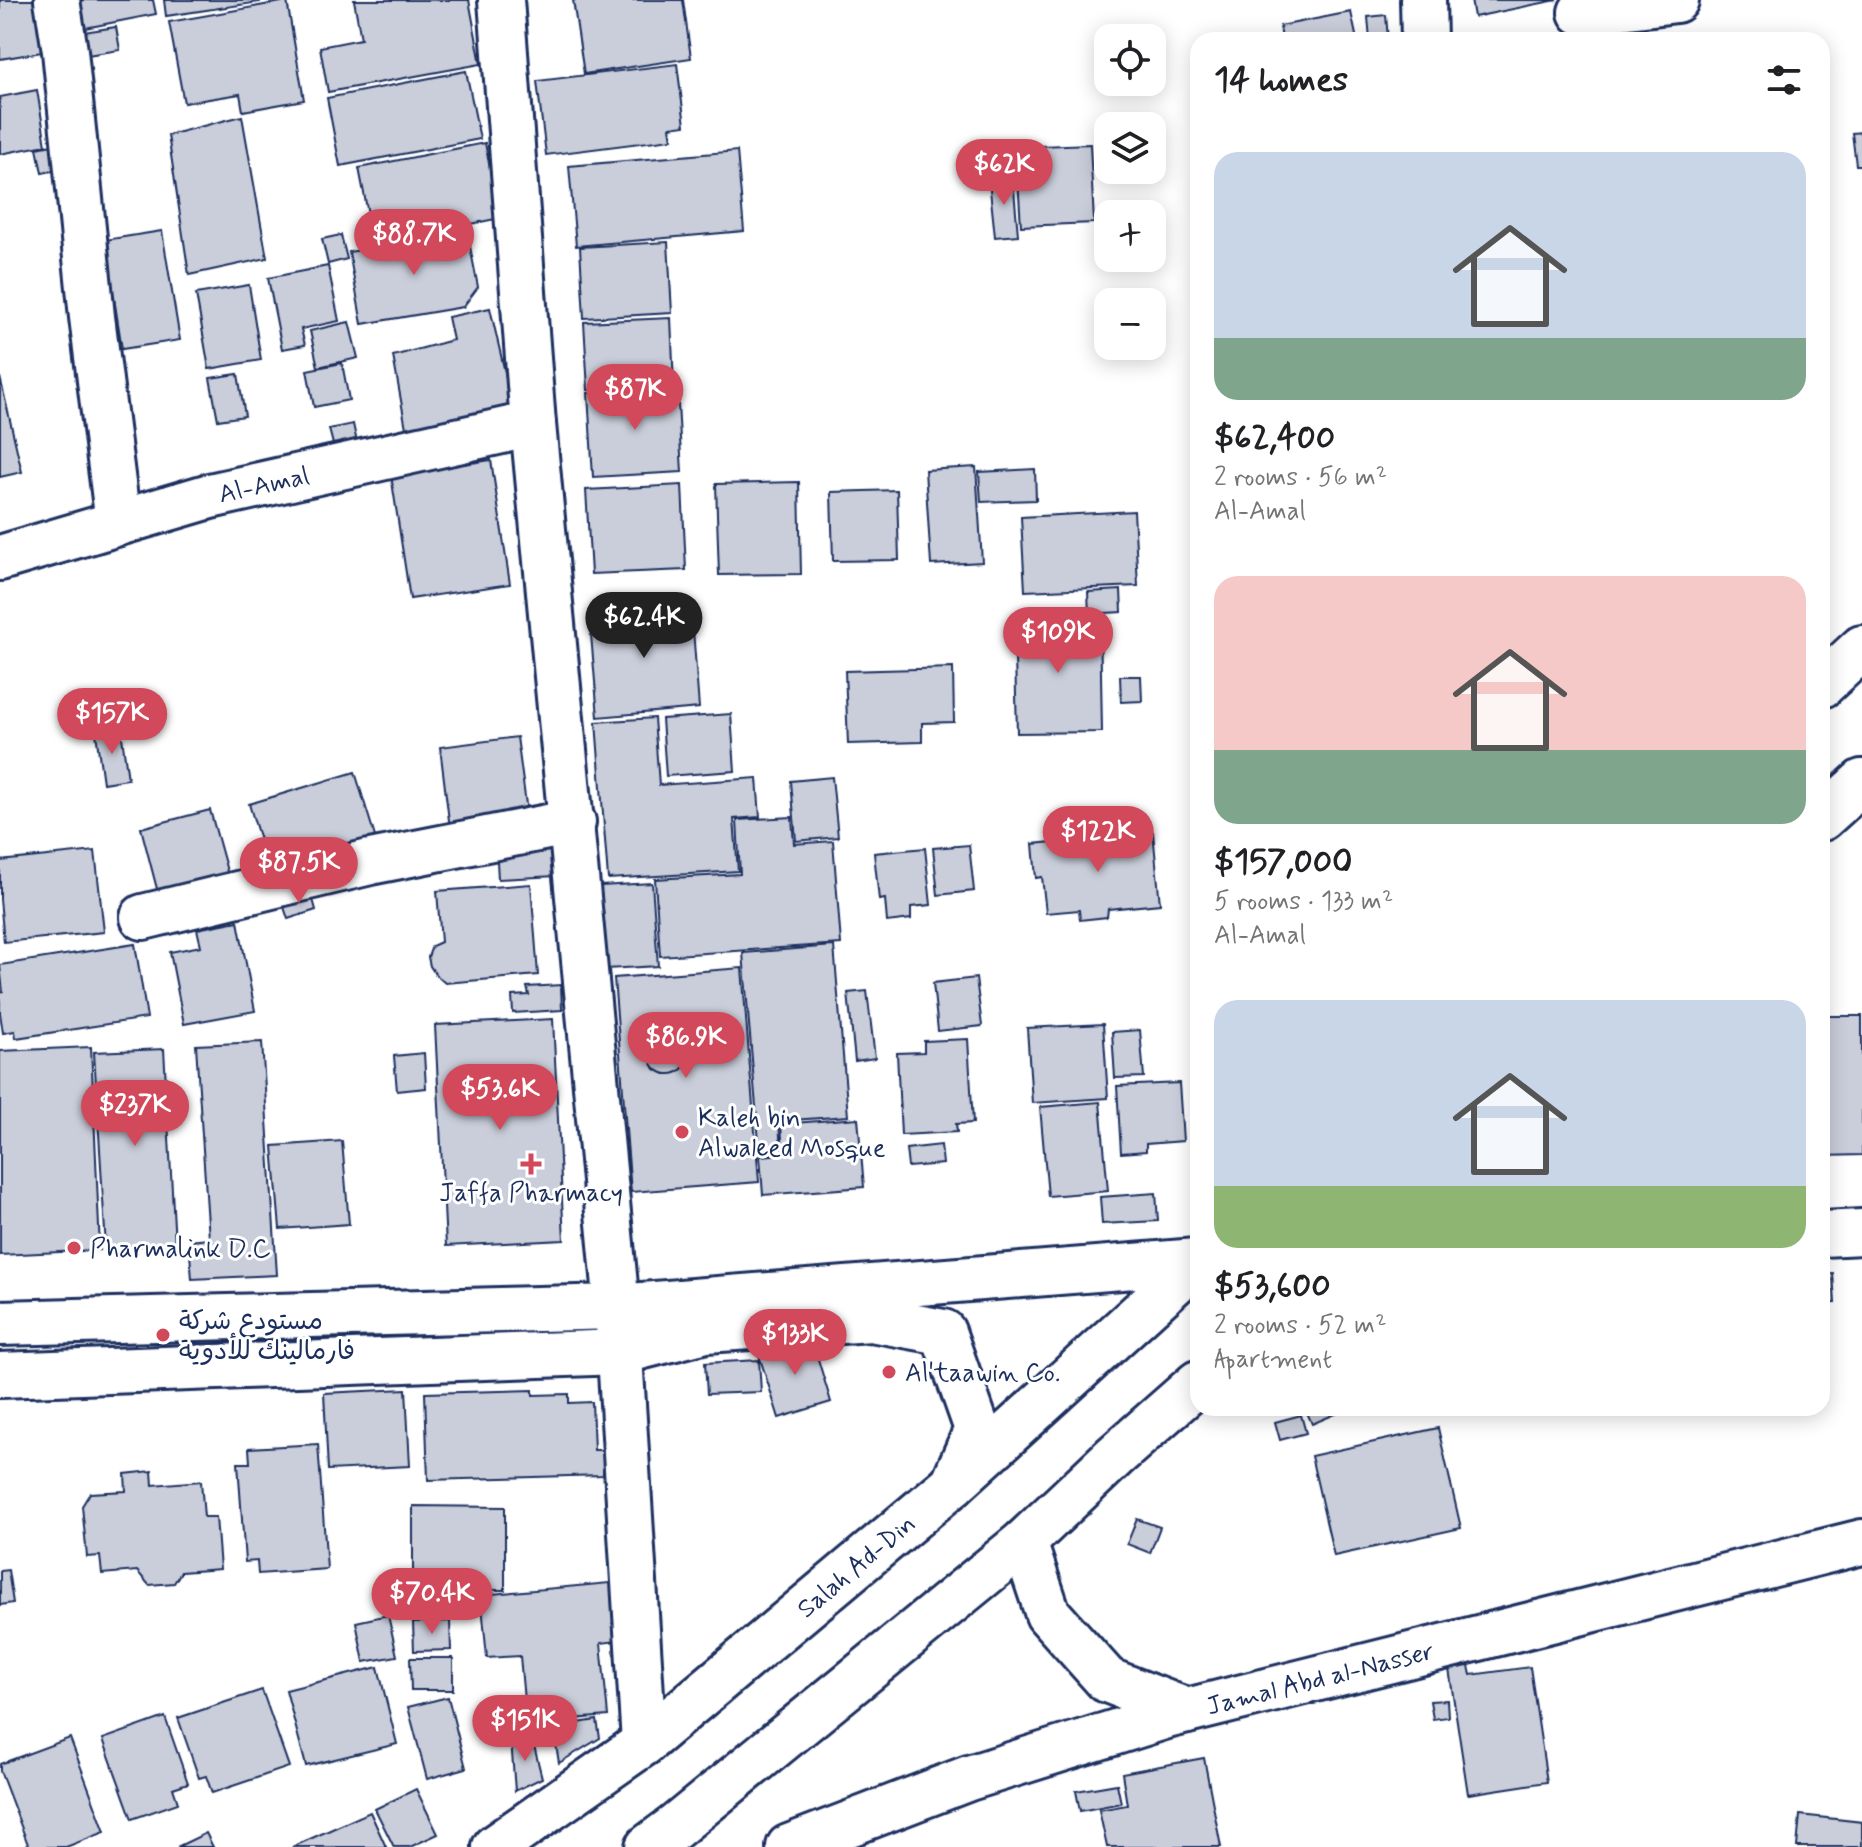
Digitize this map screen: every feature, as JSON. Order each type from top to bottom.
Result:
[{"type":"main road","points":[[57,0],[118,523]]},
{"type":"main road","points":[[501,0],[533,424],[617,1307],[644,1743]]},
{"type":"main road","points":[[1423,0],[1424,32]]},
{"type":"main road","points":[[1582,17],[1676,0]]},
{"type":"main road","name":"Al-Amal","points":[[0,558],[210,496],[533,424]]},
{"type":"main road","points":[[1830,678],[1862,648]]},
{"type":"main road","points":[[1830,811],[1862,782]]},
{"type":"main road","points":[[143,917],[370,862],[573,822]]},
{"type":"main road","points":[[1830,1234],[1862,1232]]},
{"type":"main road","points":[[0,1323],[617,1307],[1190,1262]]},
{"type":"main road","name":"Salah Ad-Din","points":[[495,1847],[644,1743],[953,1484],[1190,1268]]},
{"type":"main road","points":[[0,1375],[620,1352],[706,1330],[871,1319],[943,1332],[977,1429],[953,1484]]},
{"type":"main road","points":[[648,1847],[1024,1542],[1190,1390]]},
{"type":"main road","points":[[1024,1542],[1048,1614],[1107,1680],[1187,1711]]},
{"type":"main road","name":"Jamal Abd al-Nasser","points":[[789,1847],[969,1778],[1187,1711],[1862,1542]]},
{"type":"building","points":[[0,0],[45,0],[54,50],[0,59]]},
{"type":"building","points":[[80,0],[153,0],[156,14],[85,28]]},
{"type":"building","points":[[164,0],[260,0],[260,2],[166,16]]},
{"type":"building","points":[[354,0],[469,0],[481,64],[328,92],[320,47],[361,39]]},
{"type":"building","points":[[573,0],[683,0],[691,58],[584,74]]},
{"type":"building","points":[[1471,0],[1557,0],[1474,17]]},
{"type":"building","points":[[287,1],[304,100],[243,111],[240,94],[184,103],[169,22]]},
{"type":"building","points":[[1351,12],[1355,32],[1281,32],[1280,26]]},
{"type":"building","points":[[1386,15],[1387,32],[1369,32],[1368,17]]},
{"type":"building","points":[[116,27],[120,50],[74,57],[71,34]]},
{"type":"building","points":[[677,64],[685,125],[670,127],[672,139],[546,155],[537,81]]},
{"type":"building","points":[[466,71],[480,139],[340,166],[327,98]]},
{"type":"building","points":[[37,90],[46,145],[0,154],[0,97]]},
{"type":"building","points":[[242,116],[267,258],[189,275],[168,135]]},
{"type":"building","points":[[1862,132],[1862,165],[1856,165],[1852,133]]},
{"type":"building","points":[[62,143],[67,168],[42,173],[37,148]]},
{"type":"building","points":[[485,143],[500,218],[374,244],[359,168]]},
{"type":"building","points":[[1090,144],[1094,223],[1021,226],[1016,147]]},
{"type":"building","points":[[737,151],[744,231],[576,246],[569,166]]},
{"type":"building","points":[[1013,178],[1018,235],[995,237],[989,180]]},
{"type":"building","points":[[162,231],[180,340],[122,349],[105,240]]},
{"type":"building","points":[[467,231],[478,287],[463,307],[362,324],[349,252]]},
{"type":"building","points":[[341,235],[347,259],[328,264],[322,239]]},
{"type":"building","points":[[668,242],[672,313],[584,318],[580,247]]},
{"type":"building","points":[[328,266],[339,321],[301,329],[305,345],[282,349],[268,278]]},
{"type":"building","points":[[249,285],[261,360],[209,369],[196,294]]},
{"type":"building","points":[[490,308],[513,407],[407,434],[393,356],[453,340],[448,317]]},
{"type":"building","points":[[671,318],[674,386],[588,390],[584,322]]},
{"type":"building","points":[[349,322],[358,358],[318,367],[310,331]]},
{"type":"building","points":[[342,363],[349,400],[314,407],[307,370]]},
{"type":"building","points":[[238,374],[245,416],[218,420],[210,378]]},
{"type":"building","points":[[0,377],[22,472],[0,477]]},
{"type":"building","points":[[677,387],[682,472],[593,477],[588,393]]},
{"type":"building","points":[[353,424],[358,447],[335,452],[329,429]]},
{"type":"building","points":[[491,460],[510,584],[410,599],[391,475]]},
{"type":"building","points":[[976,467],[982,562],[931,565],[925,470]]},
{"type":"building","points":[[1035,469],[1036,500],[981,502],[979,472]]},
{"type":"building","points":[[799,482],[801,574],[719,575],[716,484]]},
{"type":"building","points":[[682,485],[686,570],[591,574],[586,490]]},
{"type":"building","points":[[897,490],[899,560],[833,561],[831,492]]},
{"type":"building","points":[[1134,511],[1138,586],[1025,591],[1021,517]]},
{"type":"building","points":[[1121,590],[1122,612],[1089,614],[1088,592]]},
{"type":"building","points":[[691,603],[699,708],[598,717],[589,611]]},
{"type":"building","points":[[1100,616],[1102,732],[1017,733],[1014,618]]},
{"type":"building","points":[[953,668],[954,722],[922,723],[922,742],[848,744],[845,671]]},
{"type":"building","points":[[1120,676],[1141,676],[1142,701],[1121,702]]},
{"type":"building","points":[[731,714],[735,771],[666,776],[662,719]]},
{"type":"building","points":[[654,718],[659,785],[757,778],[760,817],[734,819],[738,871],[608,879],[596,722]]},
{"type":"building","points":[[121,730],[128,779],[103,783],[96,733]]},
{"type":"building","points":[[517,737],[529,827],[451,837],[440,747]]},
{"type":"building","points":[[355,772],[376,840],[270,873],[249,804]]},
{"type":"building","points":[[832,777],[838,837],[796,841],[791,781]]},
{"type":"building","points":[[210,810],[232,889],[162,908],[141,828]]},
{"type":"building","points":[[792,817],[794,844],[833,841],[841,944],[660,956],[655,879],[740,874],[737,820]]},
{"type":"building","points":[[1153,832],[1160,904],[1108,909],[1107,917],[1080,920],[1079,910],[1046,913],[1042,877],[1036,878],[1033,844]]},
{"type":"building","points":[[553,840],[556,876],[498,879],[496,844]]},
{"type":"building","points":[[969,845],[974,891],[938,895],[933,848]]},
{"type":"building","points":[[925,848],[931,905],[911,907],[911,919],[887,922],[885,899],[879,900],[874,853]]},
{"type":"building","points":[[95,851],[104,932],[4,942],[0,861]]},
{"type":"building","points":[[652,883],[658,966],[606,969],[600,886]]},
{"type":"building","points":[[531,884],[538,975],[445,983],[436,975],[428,957],[432,946],[441,942],[437,891]]},
{"type":"building","points":[[311,892],[316,910],[288,919],[282,901]]},
{"type":"building","points":[[238,921],[255,1011],[184,1024],[170,952],[201,946],[197,929]]},
{"type":"building","points":[[135,944],[147,1018],[16,1038],[15,1031],[3,1033],[0,965]]},
{"type":"building","points":[[834,946],[848,1116],[779,1121],[781,1152],[760,1154],[743,953]]},
{"type":"building","points":[[742,968],[759,1182],[631,1192],[614,978]],"holes":[[[666,1036],[678,1038],[688,1055],[683,1067],[666,1074],[655,1069],[650,1058],[655,1041]]]},
{"type":"building","points":[[976,978],[982,1026],[938,1031],[933,983]]},
{"type":"building","points":[[561,985],[562,1010],[513,1013],[512,996],[529,995],[527,987]]},
{"type":"building","points":[[867,991],[875,1058],[855,1061],[848,993]]},
{"type":"building","points":[[1830,1016],[1862,1016],[1862,1155],[1830,1156]]},
{"type":"building","points":[[553,1019],[564,1240],[446,1246],[435,1025]]},
{"type":"building","points":[[1103,1024],[1108,1098],[1032,1103],[1027,1028]]},
{"type":"building","points":[[1140,1030],[1144,1077],[1115,1078],[1112,1032]]},
{"type":"building","points":[[669,1036],[682,1042],[688,1055],[682,1068],[669,1074],[656,1068],[650,1055],[656,1042]]},
{"type":"building","points":[[968,1039],[973,1123],[956,1124],[957,1132],[901,1135],[897,1053],[924,1052],[924,1041]]},
{"type":"building","points":[[262,1042],[277,1275],[192,1279],[189,1241],[209,1239],[196,1045]]},
{"type":"building","points":[[91,1047],[100,1250],[0,1255],[0,1051]]},
{"type":"building","points":[[164,1049],[175,1244],[106,1248],[94,1052]]},
{"type":"building","points":[[424,1053],[426,1088],[397,1091],[394,1056]]},
{"type":"building","points":[[1179,1083],[1183,1141],[1146,1144],[1146,1151],[1121,1153],[1117,1086]]},
{"type":"building","points":[[1100,1102],[1108,1191],[1048,1196],[1040,1107]]},
{"type":"building","points":[[858,1118],[864,1187],[763,1195],[760,1156],[783,1154],[781,1124]]},
{"type":"building","points":[[342,1141],[349,1224],[280,1229],[273,1146]]},
{"type":"building","points":[[941,1145],[943,1164],[908,1167],[906,1149]]},
{"type":"building","points":[[1156,1193],[1158,1221],[1102,1224],[1100,1197]]},
{"type":"building","points":[[1830,1273],[1833,1273],[1835,1303],[1830,1303]]},
{"type":"building","points":[[811,1336],[831,1402],[779,1418],[758,1352]]},
{"type":"building","points":[[759,1360],[761,1392],[707,1394],[705,1363]]},
{"type":"building","points":[[406,1389],[410,1466],[328,1470],[324,1393]]},
{"type":"building","points":[[533,1390],[533,1395],[569,1394],[569,1403],[592,1402],[594,1450],[603,1450],[603,1475],[428,1480],[425,1393]]},
{"type":"building","points":[[1301,1416],[1306,1433],[1280,1440],[1275,1422]]},
{"type":"building","points":[[1308,1416],[1331,1416],[1312,1424]]},
{"type":"building","points":[[1438,1428],[1461,1528],[1334,1556],[1311,1456]]},
{"type":"building","points":[[318,1444],[327,1569],[258,1574],[257,1561],[245,1562],[238,1463],[250,1463],[249,1448]]},
{"type":"building","points":[[152,1471],[153,1485],[201,1481],[204,1517],[216,1517],[220,1569],[181,1572],[174,1583],[149,1585],[137,1571],[102,1574],[100,1556],[87,1557],[82,1506],[90,1493],[126,1491],[125,1474]]},
{"type":"building","points":[[413,1506],[505,1507],[505,1590],[413,1590]]},
{"type":"building","points":[[1137,1519],[1160,1527],[1150,1553],[1127,1544]]},
{"type":"building","points":[[8,1570],[13,1603],[0,1605],[0,1571]]},
{"type":"building","points":[[620,1582],[625,1640],[601,1643],[608,1716],[526,1723],[520,1656],[487,1658],[481,1595]]},
{"type":"building","points":[[388,1615],[397,1656],[364,1662],[356,1622]]},
{"type":"building","points":[[450,1621],[451,1650],[414,1651],[413,1622]]},
{"type":"building","points":[[410,1658],[453,1658],[453,1690],[411,1690]]},
{"type":"building","points":[[1469,1666],[1471,1675],[1530,1667],[1547,1782],[1468,1794],[1449,1669]]},
{"type":"building","points":[[378,1667],[397,1744],[306,1766],[286,1690]]},
{"type":"building","points":[[262,1690],[289,1767],[212,1793],[206,1776],[199,1778],[178,1718]]},
{"type":"building","points":[[448,1697],[466,1768],[427,1779],[408,1707]]},
{"type":"building","points":[[1447,1700],[1448,1717],[1433,1719],[1430,1701]]},
{"type":"building","points":[[165,1717],[188,1783],[173,1788],[178,1803],[132,1819],[103,1739]]},
{"type":"building","points":[[597,1720],[600,1738],[559,1763],[553,1727]]},
{"type":"building","points":[[70,1738],[105,1832],[66,1847],[29,1847],[0,1764]]},
{"type":"building","points":[[532,1738],[542,1778],[515,1791],[511,1740]]},
{"type":"building","points":[[1204,1758],[1221,1847],[1107,1847],[1099,1810],[1127,1805],[1122,1773]]},
{"type":"building","points":[[1117,1784],[1121,1803],[1080,1811],[1076,1791]]},
{"type":"building","points":[[416,1789],[438,1834],[410,1847],[394,1847],[375,1809]]},
{"type":"building","points":[[370,1812],[386,1847],[292,1847]]},
{"type":"building","points":[[1800,1815],[1862,1822],[1862,1847],[1797,1847]]},
{"type":"building","points":[[206,1833],[213,1847],[177,1847]]},
{"type":"place","name":"Kaleh bin Alwaleed Mosque","points":[[682,1132]]},
{"type":"place","name":"Jaffa Pharmacy","points":[[531,1164]]},
{"type":"place","name":"Pharmalink D.C","points":[[74,1248]]},
{"type":"place","name":"مستودع شركة فارمالينك للأدوية","points":[[163,1335]]},
{"type":"place","name":"Al'taawin Co.","points":[[889,1372]]}]
